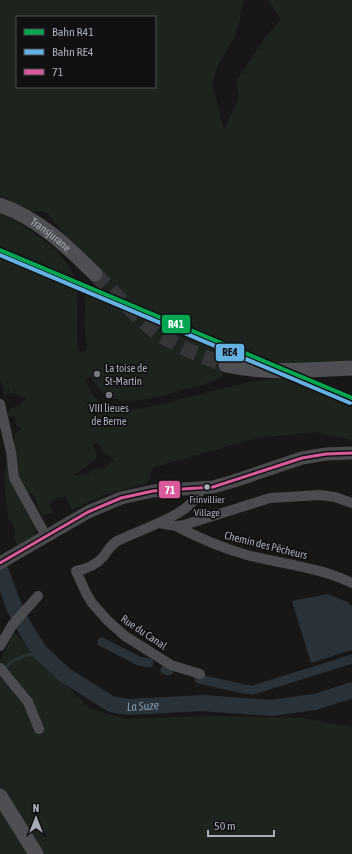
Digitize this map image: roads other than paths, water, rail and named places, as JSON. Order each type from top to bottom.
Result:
[{"type":"main road","name":"Transjurane","points":[[0,206],[26,218],[45,230],[68,248],[95,274]]},
{"type":"main road","points":[[226,365],[265,370],[352,368]]},
{"type":"main road","points":[[0,563],[96,508],[121,498],[153,491],[201,488],[229,483],[302,458],[326,454],[352,453]]},
{"type":"main road","points":[[0,796],[36,854]]},
{"type":"main road","points":[[0,803],[12,815]]},
{"type":"street","points":[[0,404],[11,452],[14,478],[42,538]]},
{"type":"street","points":[[159,523],[191,503],[198,496],[201,488]]},
{"type":"street","points":[[159,523],[176,526],[197,522],[270,498],[320,495],[335,497],[352,503]]},
{"type":"street","name":"Rue du Canal","points":[[159,523],[116,542],[94,564],[85,569],[76,571],[92,603],[108,621],[125,636],[171,665],[200,674]]},
{"type":"street","name":"Chemin des Pêcheurs","points":[[176,526],[208,542],[228,549],[303,567],[332,575],[352,583]]},
{"type":"street","points":[[0,646],[13,624],[38,596]]},
{"type":"street","points":[[0,668],[28,702],[39,729]]},
{"type":"waterway","name":"La Suze","points":[[0,569],[15,609],[40,652],[65,675],[111,704],[128,707],[203,703],[271,708],[315,702],[352,690]]},
{"type":"waterway","points":[[102,642],[139,661],[149,663]]},
{"type":"waterway","points":[[3,669],[16,660],[40,652]]},
{"type":"waterway","points":[[199,679],[253,690],[352,659]]},
{"type":"waterway","points":[[165,670],[169,671]]},
{"type":"tunnel","points":[[95,274],[132,311],[156,332],[190,351],[226,365]]},
{"type":"rail line","name":"R41","points":[[0,250],[352,398]]},
{"type":"rail line","name":"RE4","points":[[0,255],[350,403]]},
{"type":"place","name":"La toise de St-Martin","points":[[97,374]]},
{"type":"place","name":"VIII lieues de Berne","points":[[109,395]]},
{"type":"place","name":"Frinvillier Village","points":[[207,487]]}]
